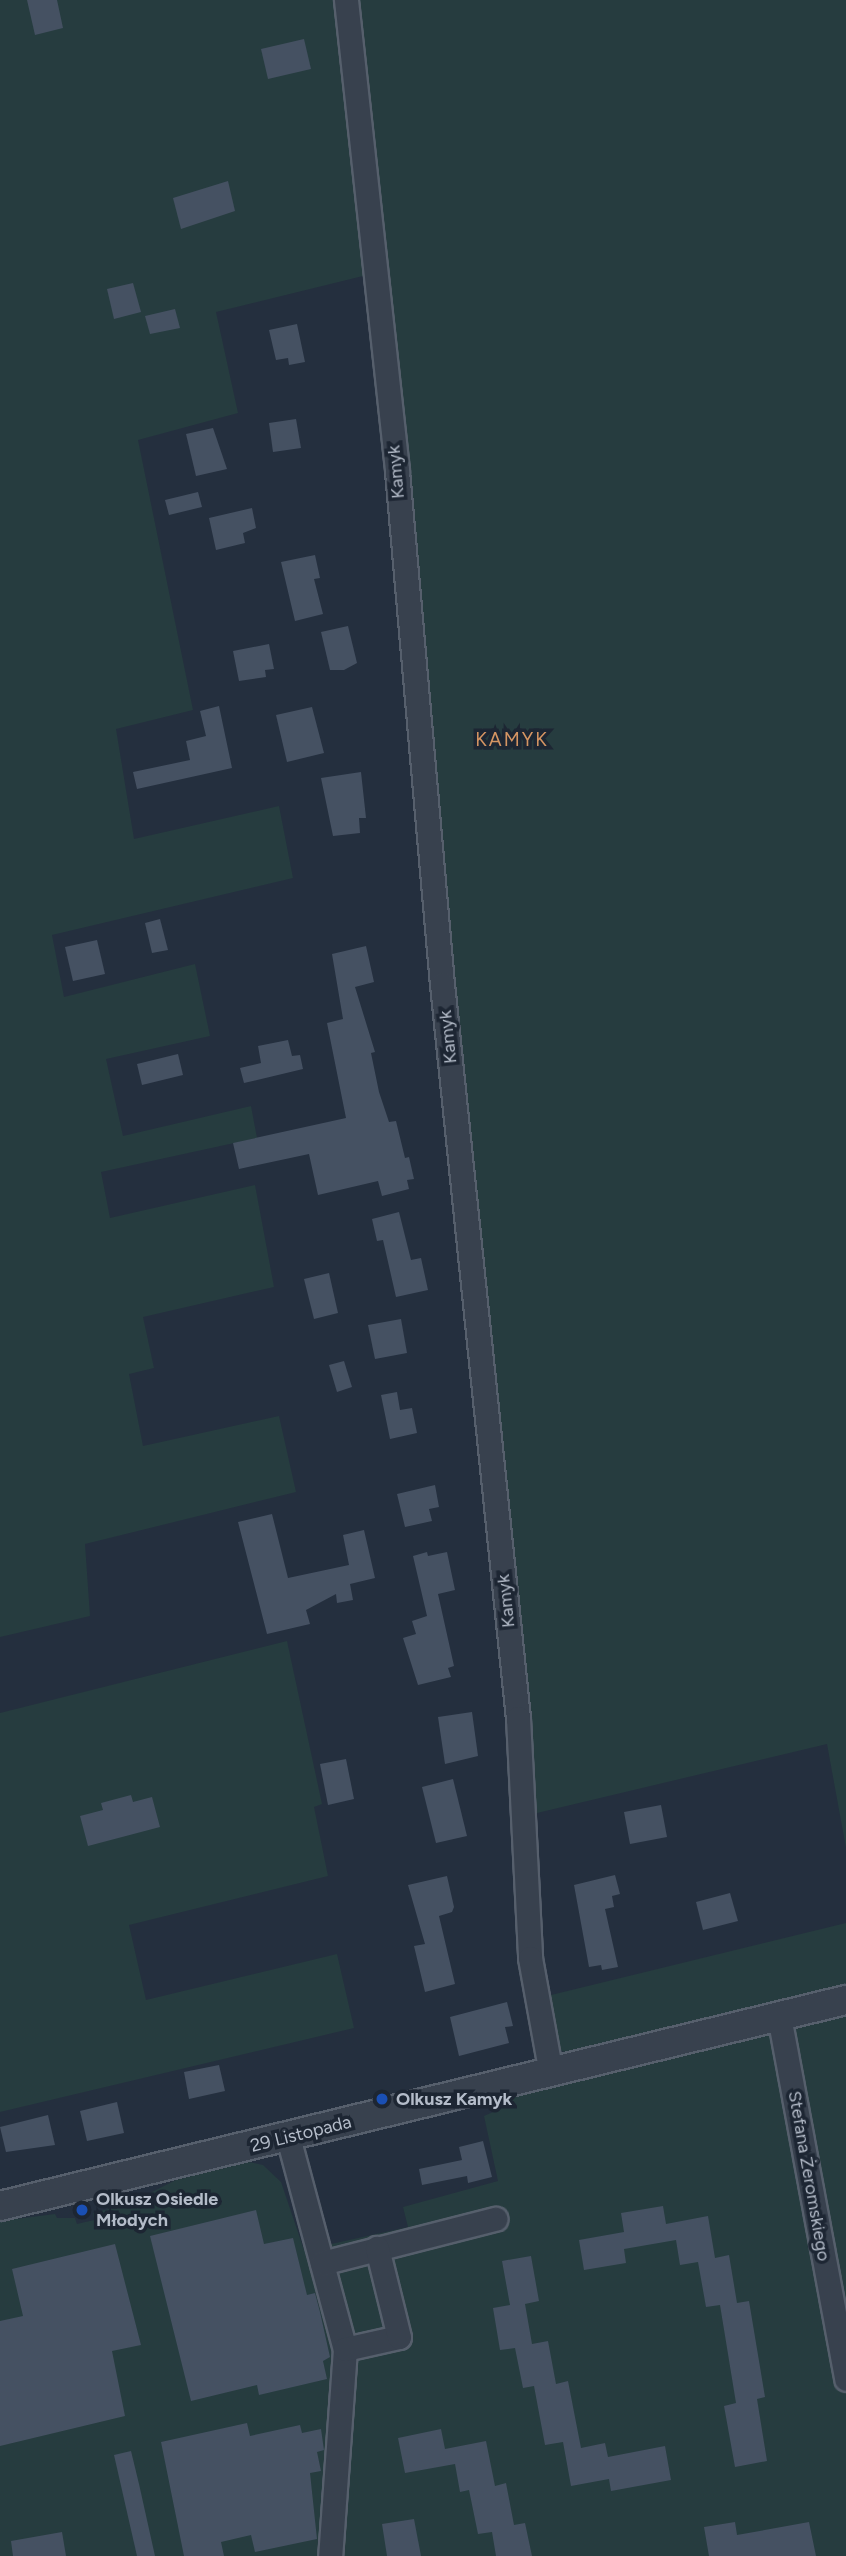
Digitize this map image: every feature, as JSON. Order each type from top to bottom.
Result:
[{"type":"street","name":"Kamyk","points":[[346,0],[397,471],[442,984],[516,1704],[530,1958],[551,2073]]},
{"type":"street","name":"29 Listopada","points":[[0,2206],[846,2000]]},
{"type":"street","name":"Stefana Żeromskiego","points":[[779,2016],[846,2379]]},
{"type":"street","points":[[288,2137],[345,2350],[330,2556]]},
{"type":"street","points":[[322,2263],[495,2219]]},
{"type":"street","points":[[345,2350],[399,2337],[377,2248]]},
{"type":"green space","points":[[0,0],[337,0],[367,275],[216,312],[238,413],[138,440],[193,710],[116,729],[134,839],[279,806],[293,878],[52,935],[64,997],[195,964],[210,1036],[106,1059],[123,1136],[251,1106],[257,1138],[101,1172],[110,1218],[255,1185],[274,1287],[143,1317],[154,1368],[129,1374],[143,1446],[279,1416],[296,1492],[85,1544],[90,1616],[0,1637]]},
{"type":"green space","points":[[354,0],[846,0],[846,1848],[827,1744],[537,1813]]},
{"type":"green space","points":[[287,1641],[322,1804],[314,1807],[328,1876],[129,1925],[146,2000],[337,1954],[354,2028],[0,2112],[0,1713]]},
{"type":"green space","points":[[846,1923],[846,1987],[569,2054],[560,2050],[554,2038],[547,1996]]},
{"type":"green space","points":[[846,2012],[846,2556],[0,2556],[0,2221],[55,2214],[57,2218],[75,2218],[77,2224],[94,2220],[93,2213],[128,2204],[176,2180],[249,2162],[263,2165],[281,2182],[304,2250],[408,2227],[403,2207],[498,2181],[484,2116],[500,2109],[500,2100]]},
{"type":"building","points":[[27,0],[57,0],[63,28],[35,35]]},
{"type":"building","points":[[304,39],[311,69],[268,79],[261,49]]},
{"type":"building","points":[[228,181],[235,211],[181,229],[173,198]]},
{"type":"building","points":[[133,283],[141,312],[114,319],[107,289]]},
{"type":"building","points":[[175,309],[180,328],[150,334],[145,316]]},
{"type":"building","points":[[297,324],[305,362],[289,365],[288,358],[276,360],[269,330]]},
{"type":"building","points":[[296,419],[301,448],[273,452],[269,423]]},
{"type":"building","points":[[213,428],[227,469],[196,476],[186,434]]},
{"type":"building","points":[[198,492],[202,507],[169,515],[165,500]]},
{"type":"building","points":[[252,508],[256,528],[243,533],[245,543],[216,550],[209,518]]},
{"type":"building","points":[[315,555],[320,578],[314,579],[323,614],[295,621],[281,562]]},
{"type":"building","points":[[348,626],[357,663],[344,670],[330,670],[321,632]]},
{"type":"building","points":[[269,644],[274,669],[265,670],[266,677],[239,681],[233,651]]},
{"type":"building","points":[[219,706],[232,768],[137,789],[133,772],[190,760],[186,741],[206,736],[200,711]]},
{"type":"building","points":[[312,707],[324,753],[287,762],[276,715]]},
{"type":"building","points":[[361,772],[366,818],[359,818],[360,833],[333,836],[321,778]]},
{"type":"building","points":[[160,919],[168,950],[152,953],[145,923]]},
{"type":"building","points":[[97,940],[105,974],[73,981],[65,947]]},
{"type":"building","points":[[366,946],[374,982],[355,987],[375,1052],[371,1053],[379,1092],[389,1122],[396,1121],[405,1158],[409,1157],[414,1179],[407,1180],[409,1189],[382,1196],[378,1181],[318,1195],[309,1154],[239,1169],[233,1143],[346,1118],[327,1023],[343,1019],[332,954]]},
{"type":"building","points":[[288,1040],[292,1056],[300,1055],[303,1069],[244,1083],[240,1068],[261,1063],[258,1046]]},
{"type":"building","points":[[178,1054],[183,1075],[142,1085],[137,1064]]},
{"type":"building","points":[[399,1212],[411,1260],[421,1258],[428,1290],[396,1297],[383,1240],[377,1241],[372,1219]]},
{"type":"building","points":[[329,1273],[338,1313],[314,1319],[304,1279]]},
{"type":"building","points":[[401,1319],[407,1353],[375,1359],[368,1325]]},
{"type":"building","points":[[344,1361],[352,1387],[337,1392],[329,1365]]},
{"type":"building","points":[[397,1392],[400,1410],[412,1408],[417,1433],[390,1439],[381,1395]]},
{"type":"building","points":[[435,1485],[439,1507],[429,1509],[432,1521],[405,1527],[397,1494]]},
{"type":"building","points":[[272,1514],[288,1578],[349,1565],[343,1535],[364,1530],[375,1578],[350,1584],[353,1600],[337,1603],[336,1594],[306,1610],[310,1624],[267,1634],[238,1522]]},
{"type":"building","points":[[427,1552],[428,1556],[447,1552],[455,1590],[438,1594],[454,1666],[448,1668],[451,1677],[418,1685],[403,1638],[416,1634],[412,1621],[427,1616],[413,1556]]},
{"type":"building","points":[[472,1712],[478,1756],[445,1764],[438,1717]]},
{"type":"building","points":[[346,1759],[354,1799],[328,1805],[320,1764]]},
{"type":"building","points":[[453,1779],[467,1836],[436,1843],[422,1787]]},
{"type":"building","points":[[131,1795],[133,1802],[152,1797],[160,1827],[88,1846],[80,1816],[103,1810],[101,1803]]},
{"type":"building","points":[[661,1805],[667,1837],[630,1844],[624,1812]]},
{"type":"building","points":[[615,1875],[620,1894],[612,1896],[614,1907],[605,1909],[618,1967],[602,1970],[601,1965],[589,1967],[574,1885]]},
{"type":"building","points":[[447,1876],[454,1907],[452,1912],[439,1916],[455,1984],[425,1992],[414,1946],[425,1944],[408,1885]]},
{"type":"building","points":[[730,1893],[738,1921],[703,1930],[696,1902]]},
{"type":"building","points":[[507,2002],[513,2026],[505,2027],[509,2043],[459,2056],[450,2017]]},
{"type":"building","points":[[219,2065],[225,2091],[189,2099],[184,2072]]},
{"type":"building","points":[[117,2102],[124,2133],[87,2141],[80,2111]]},
{"type":"building","points":[[48,2115],[55,2145],[6,2152],[0,2127]]},
{"type":"building","points":[[483,2141],[492,2177],[468,2183],[467,2176],[422,2185],[419,2169],[462,2160],[459,2147]]},
{"type":"building","points":[[663,2206],[666,2224],[708,2216],[715,2258],[729,2255],[737,2303],[749,2301],[765,2397],[757,2399],[767,2461],[735,2467],[724,2406],[736,2403],[720,2305],[706,2307],[698,2262],[680,2265],[676,2240],[624,2249],[626,2263],[584,2270],[579,2240],[624,2232],[621,2213]]},
{"type":"building","points":[[256,2210],[264,2244],[293,2238],[307,2295],[315,2293],[320,2312],[330,2357],[323,2361],[327,2379],[259,2395],[257,2385],[191,2401],[150,2236]]},
{"type":"building","points":[[115,2244],[141,2345],[112,2351],[125,2416],[0,2446],[0,2321],[23,2316],[12,2269]]},
{"type":"building","points":[[531,2256],[539,2301],[525,2304],[532,2344],[548,2341],[556,2384],[568,2381],[581,2448],[605,2443],[608,2457],[665,2446],[671,2480],[611,2491],[609,2479],[571,2486],[563,2442],[545,2445],[534,2386],[523,2388],[515,2348],[500,2350],[493,2308],[510,2305],[502,2261]]},
{"type":"building","points":[[247,2423],[250,2436],[300,2425],[302,2433],[321,2429],[324,2450],[317,2452],[321,2471],[310,2473],[317,2539],[255,2552],[251,2535],[221,2542],[224,2556],[184,2556],[161,2442]]},
{"type":"building","points":[[441,2429],[445,2449],[486,2441],[495,2486],[506,2483],[514,2525],[525,2523],[532,2556],[496,2556],[492,2532],[478,2534],[469,2490],[460,2492],[455,2464],[405,2473],[398,2438]]},
{"type":"building","points":[[131,2451],[155,2556],[137,2556],[114,2455]]},
{"type":"building","points":[[414,2519],[421,2556],[387,2556],[382,2524]]},
{"type":"building","points":[[735,2522],[737,2535],[809,2522],[816,2556],[709,2556],[704,2527]]},
{"type":"building","points":[[62,2532],[66,2556],[13,2556],[11,2541]]},
{"type":"place","name":"Olkusz Kamyk","points":[[382,2099]]},
{"type":"place","name":"Olkusz Osiedle Młodych","points":[[82,2210]]},
{"type":"district","name":"KAMYK","points":[[512,740]]}]
